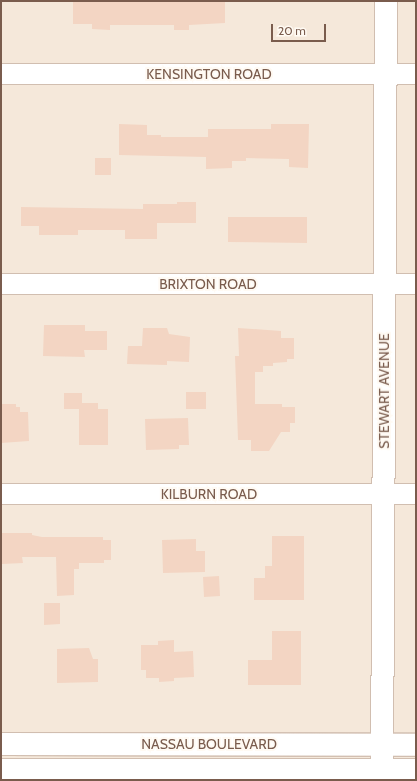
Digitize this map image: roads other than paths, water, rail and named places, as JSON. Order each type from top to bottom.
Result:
[{"type":"main road","name":"STEWART AVENUE","points":[[382,775],[386,1]]},
{"type":"main road","name":"NASSAU BOULEVARD","points":[[1,744],[416,745]]},
{"type":"main road","name":"NASSAU BOULEVARD","points":[[1,770],[382,775],[416,770]]},
{"type":"street","name":"KENSINGTON ROAD","points":[[1,74],[416,74]]},
{"type":"street","name":"BRIXTON ROAD","points":[[1,284],[416,284]]},
{"type":"street","name":"KILBURN ROAD","points":[[1,494],[416,494]]}]
